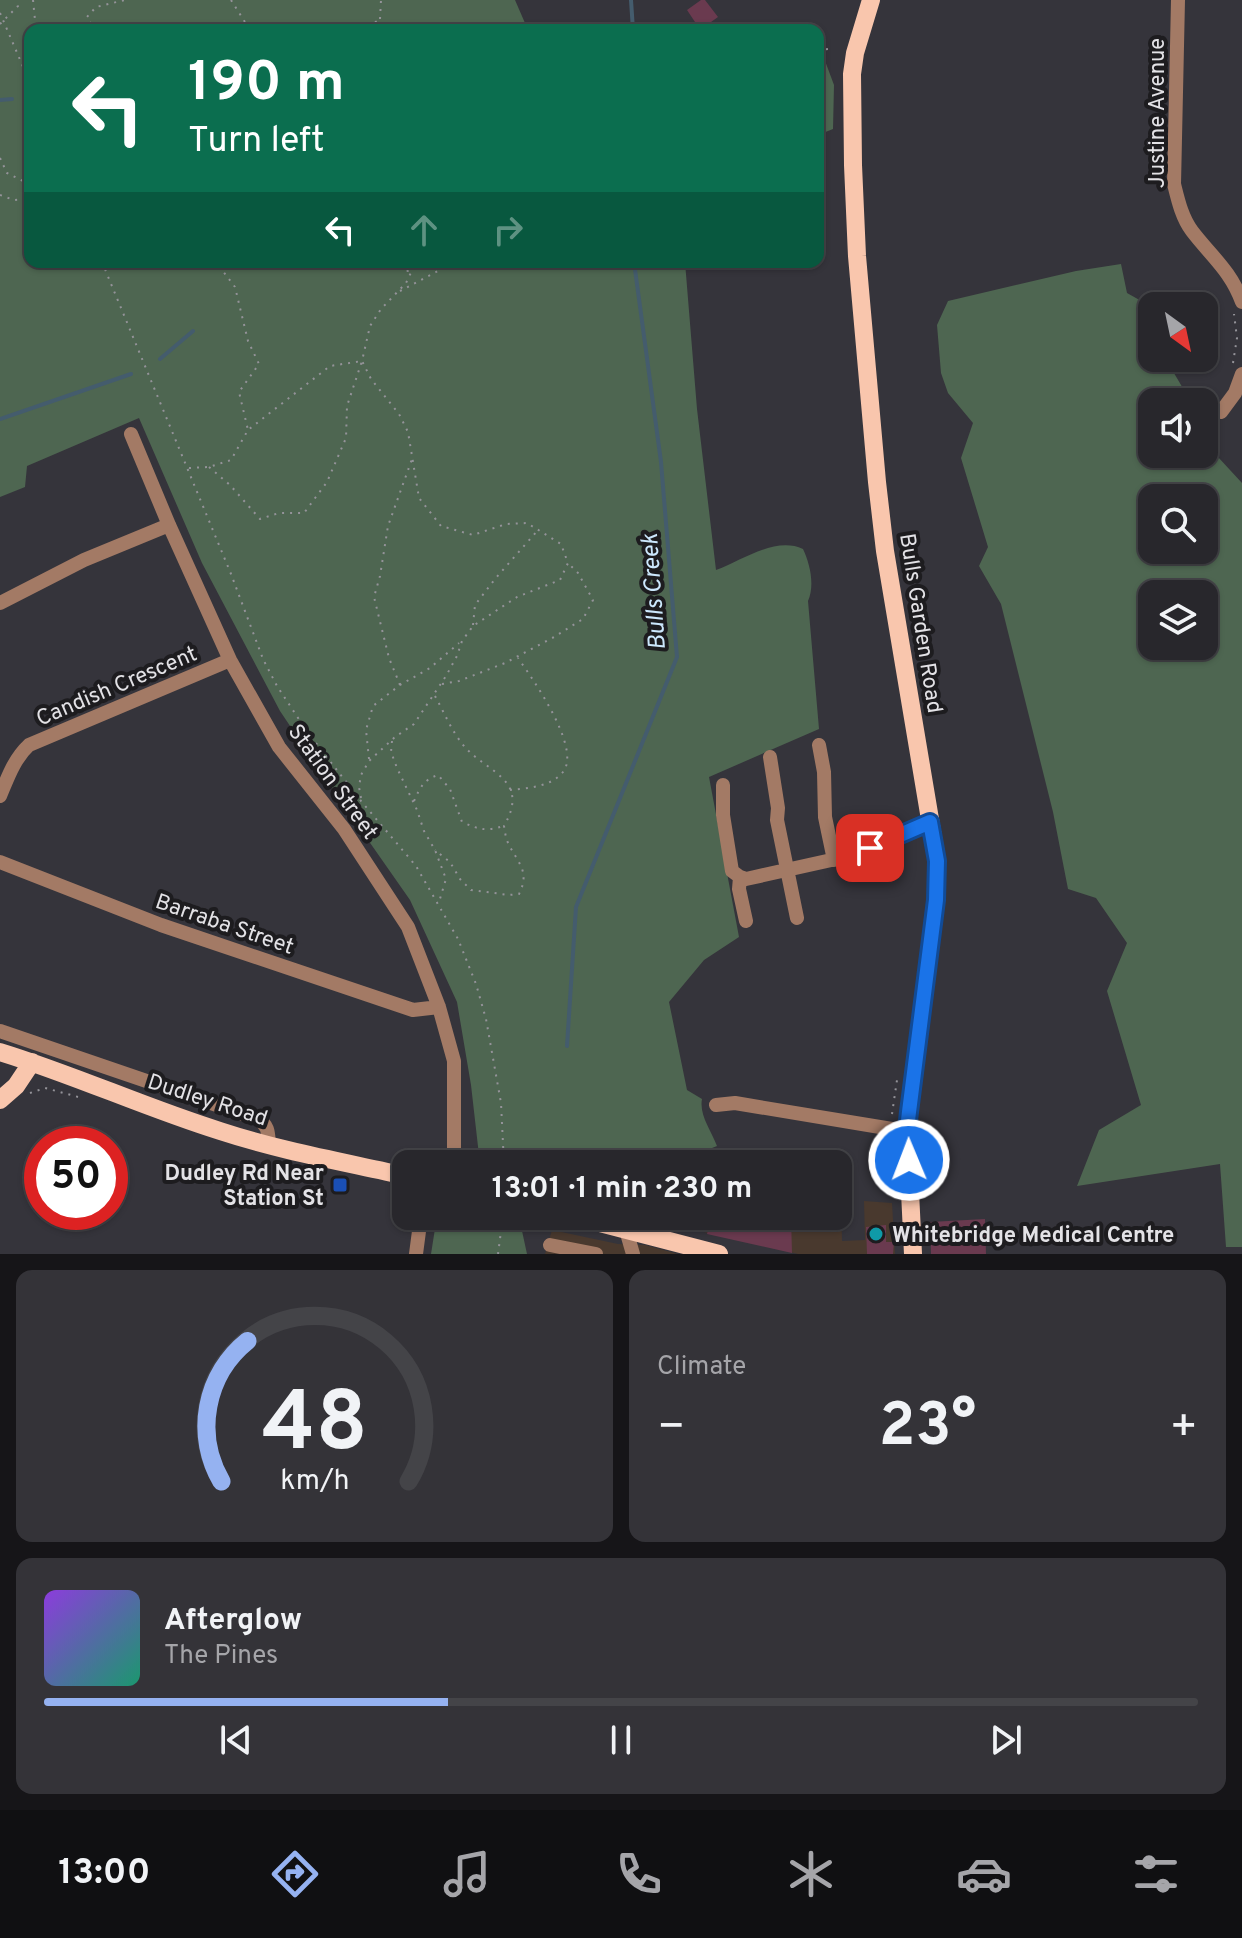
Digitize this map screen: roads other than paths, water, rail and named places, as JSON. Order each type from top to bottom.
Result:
[{"type":"main road","name":"Bulls Garden Road","points":[[871,0],[852,74],[857,256],[885,551],[937,861],[936,900],[899,1124],[913,1254]]},
{"type":"main road","name":"Dudley Road","points":[[0,1052],[36,1053],[176,1116],[220,1131],[392,1173]]},
{"type":"main road","points":[[0,1100],[16,1086],[36,1053]]},
{"type":"main road","points":[[626,1230],[719,1254]]},
{"type":"street","name":"Justine Avenue","points":[[1178,0],[1174,184],[1190,229],[1230,276],[1242,302]]},
{"type":"street","points":[[1221,412],[1235,393],[1242,374]]},
{"type":"street","name":"Station Street","points":[[131,434],[230,660],[279,747],[344,829],[408,927],[439,1007],[454,1061],[454,1150]]},
{"type":"street","points":[[0,603],[84,560],[169,525]]},
{"type":"street","name":"Candish Crescent","points":[[0,796],[13,765],[29,745],[230,660]]},
{"type":"street","points":[[819,745],[824,772],[825,817],[834,860]]},
{"type":"street","points":[[770,757],[777,820],[797,918]]},
{"type":"street","points":[[723,785],[723,815],[732,871],[746,879],[834,860],[930,822]]},
{"type":"street","name":"Barraba Street","points":[[0,862],[161,925],[413,1010],[439,1007]]},
{"type":"street","points":[[740,877],[739,889],[746,921]]},
{"type":"street","points":[[0,1031],[36,1053]]},
{"type":"street","points":[[716,1105],[735,1103],[892,1129],[899,1124]]},
{"type":"street","points":[[416,1254],[419,1230]]},
{"type":"street","points":[[626,1230],[633,1254]]},
{"type":"street","points":[[550,1245],[596,1254]]},
{"type":"waterway","name":"Bulls Creek","points":[[631,0],[633,24]]},
{"type":"waterway","points":[[0,100],[12,99]]},
{"type":"waterway","name":"Bulls Creek","points":[[567,1046],[576,907],[677,657],[661,462],[635,268]]},
{"type":"waterway","points":[[160,359],[193,331]]},
{"type":"waterway","points":[[0,419],[131,374]]},
{"type":"place","name":"Dudley Rd Near Station St","points":[[340,1185]]},
{"type":"place","name":"Whitebridge Medical Centre","points":[[876,1234]]}]
